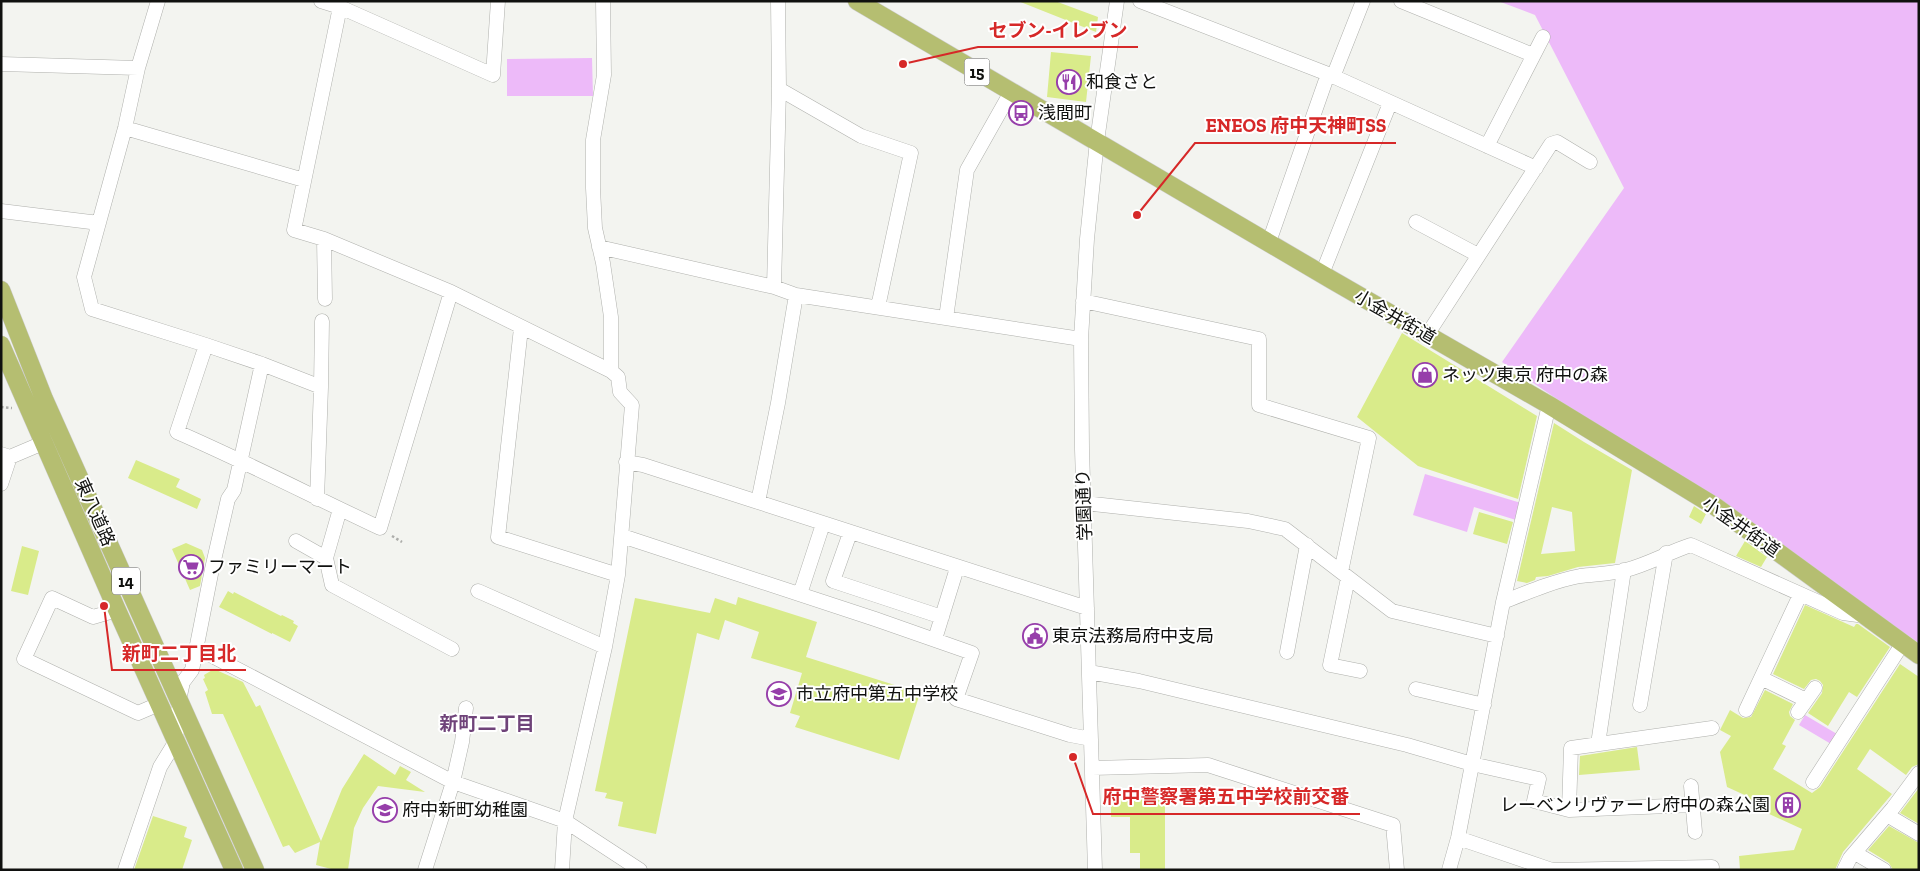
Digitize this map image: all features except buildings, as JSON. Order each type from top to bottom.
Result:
[{"type":"main road","name":"小金井街道","points":[[857,1],[1549,405],[1716,507],[1919,654]]},
{"type":"main road","name":"東八道路","points":[[1,290],[44,399],[255,870]]},
{"type":"main road","name":"東八道路","points":[[1,345],[234,870]]},
{"type":"street","points":[[158,1],[138,68],[125,128],[84,277],[92,309],[206,345],[322,387]]},
{"type":"street","points":[[321,1],[340,7],[493,75],[498,1]]},
{"type":"street","points":[[603,1],[604,75],[593,140],[595,228],[611,316],[611,371]]},
{"type":"street","points":[[774,287],[779,90],[778,1]]},
{"type":"street","name":"学園通り","points":[[1095,870],[1081,339],[1087,239],[1097,141],[1117,1]]},
{"type":"street","points":[[1140,1],[1330,76],[1536,168]]},
{"type":"street","points":[[1269,242],[1330,76],[1363,1]]},
{"type":"street","points":[[1401,1],[1533,55]]},
{"type":"street","points":[[340,7],[294,230],[324,239],[451,292],[611,371],[618,377],[620,392],[632,405],[618,575],[605,647],[564,821],[562,870]]},
{"type":"street","points":[[1487,146],[1543,37]]},
{"type":"street","points":[[1,64],[138,68]]},
{"type":"street","points":[[779,90],[861,136],[910,153],[878,307]]},
{"type":"street","points":[[946,318],[967,170],[1011,92]]},
{"type":"street","points":[[1322,274],[1390,103]]},
{"type":"street","points":[[125,128],[304,180]]},
{"type":"street","points":[[1427,335],[1551,144],[1557,142],[1590,162]]},
{"type":"street","points":[[1,211],[99,223]]},
{"type":"street","points":[[1416,222],[1478,255]]},
{"type":"street","points":[[324,239],[325,299]]},
{"type":"street","points":[[599,247],[774,287],[796,295],[1081,339]]},
{"type":"street","points":[[206,345],[177,432],[240,460],[316,499],[380,528],[451,292]]},
{"type":"street","points":[[758,502],[778,403],[796,295]]},
{"type":"street","points":[[1083,301],[1259,340],[1259,405],[1369,438],[1330,665],[1360,671]]},
{"type":"street","points":[[316,499],[322,387],[322,321]]},
{"type":"street","points":[[521,328],[498,537],[618,575]]},
{"type":"street","points":[[125,870],[160,767],[176,741],[179,700],[184,682],[192,670],[228,499],[234,490],[262,364]]},
{"type":"street","points":[[1449,870],[1458,838],[1503,602],[1549,405]]},
{"type":"street","points":[[1,484],[6,455],[43,443]]},
{"type":"street","points":[[626,462],[642,465],[957,568],[1087,608]]},
{"type":"street","points":[[1084,503],[1248,522],[1285,529],[1392,611],[1497,636]]},
{"type":"street","points":[[340,509],[326,558],[332,585],[452,649]]},
{"type":"street","points":[[800,594],[824,524]]},
{"type":"street","points":[[850,533],[833,581],[942,617]]},
{"type":"street","points":[[622,536],[935,639],[972,653],[956,699],[1070,735],[1091,739]]},
{"type":"street","points":[[296,541],[326,558]]},
{"type":"street","points":[[1287,652],[1307,545]]},
{"type":"street","points":[[1503,602],[1545,586],[1578,577],[1624,570],[1646,564],[1666,553],[1691,545],[1843,613],[1866,616]]},
{"type":"street","points":[[1640,704],[1666,553]]},
{"type":"street","points":[[935,639],[957,568]]},
{"type":"street","points":[[1598,744],[1624,570]]},
{"type":"street","points":[[478,591],[605,647]]},
{"type":"street","points":[[1746,710],[1800,595]]},
{"type":"street","points":[[117,610],[94,617],[52,598],[24,660],[138,714],[159,704]]},
{"type":"street","points":[[875,619],[883,598]]},
{"type":"street","points":[[1813,782],[1904,643]]},
{"type":"street","points":[[197,648],[453,782],[564,821],[640,870]]},
{"type":"street","points":[[1089,672],[1139,681],[1407,745],[1472,764],[1539,779],[1534,801],[1569,810],[1692,805]]},
{"type":"street","points":[[1761,678],[1802,706],[1815,688]]},
{"type":"street","points":[[1416,689],[1484,705]]},
{"type":"street","points":[[425,870],[453,782],[462,742],[466,708]]},
{"type":"street","points":[[1569,810],[1571,748],[1712,728]]},
{"type":"street","points":[[1092,768],[1208,765],[1393,825],[1397,870]]},
{"type":"street","points":[[1844,870],[1855,853],[1888,815],[1919,773]]},
{"type":"street","points":[[1691,786],[1695,832]]},
{"type":"street","points":[[1888,815],[1919,834]]},
{"type":"street","points":[[1458,838],[1552,870],[1712,867]]},
{"type":"street","points":[[1855,853],[1884,870]]},
{"type":"shaded area","points":[[1498,1],[1919,1],[1919,643],[1502,362],[1624,188],[1535,15]]},
{"type":"shaded area","points":[[592,58],[593,96],[507,96],[507,59]]},
{"type":"shaded area","points":[[1425,474],[1521,503],[1516,520],[1474,507],[1467,532],[1413,515]]},
{"type":"shaded area","points":[[1805,715],[1837,734],[1831,744],[1799,725]]},
{"type":"place","name":"セブン-イレブン","points":[[903,64]]},
{"type":"place","name":"和食さと","points":[[1069,82]]},
{"type":"place","name":"浅間町","points":[[1021,113]]},
{"type":"place","name":"ENEOS 府中天神町SS","points":[[1137,215]]},
{"type":"place","name":"ネッツ東京 府中の森","points":[[1425,375]]},
{"type":"place","name":"ファミリーマート","points":[[191,567]]},
{"type":"place","name":"新町二丁目北","points":[[104,606]]},
{"type":"place","name":"東京法務局府中支局","points":[[1035,636]]},
{"type":"place","name":"市立府中第五中学校","points":[[779,694]]},
{"type":"place","name":"府中警察署第五中学校前交番","points":[[1073,757]]},
{"type":"place","name":"レーベンリヴァーレ府中の森公園","points":[[1788,805]]},
{"type":"place","name":"府中新町幼稚園","points":[[385,810]]},
{"type":"district","name":"新町二丁目","points":[[487,723]]}]
